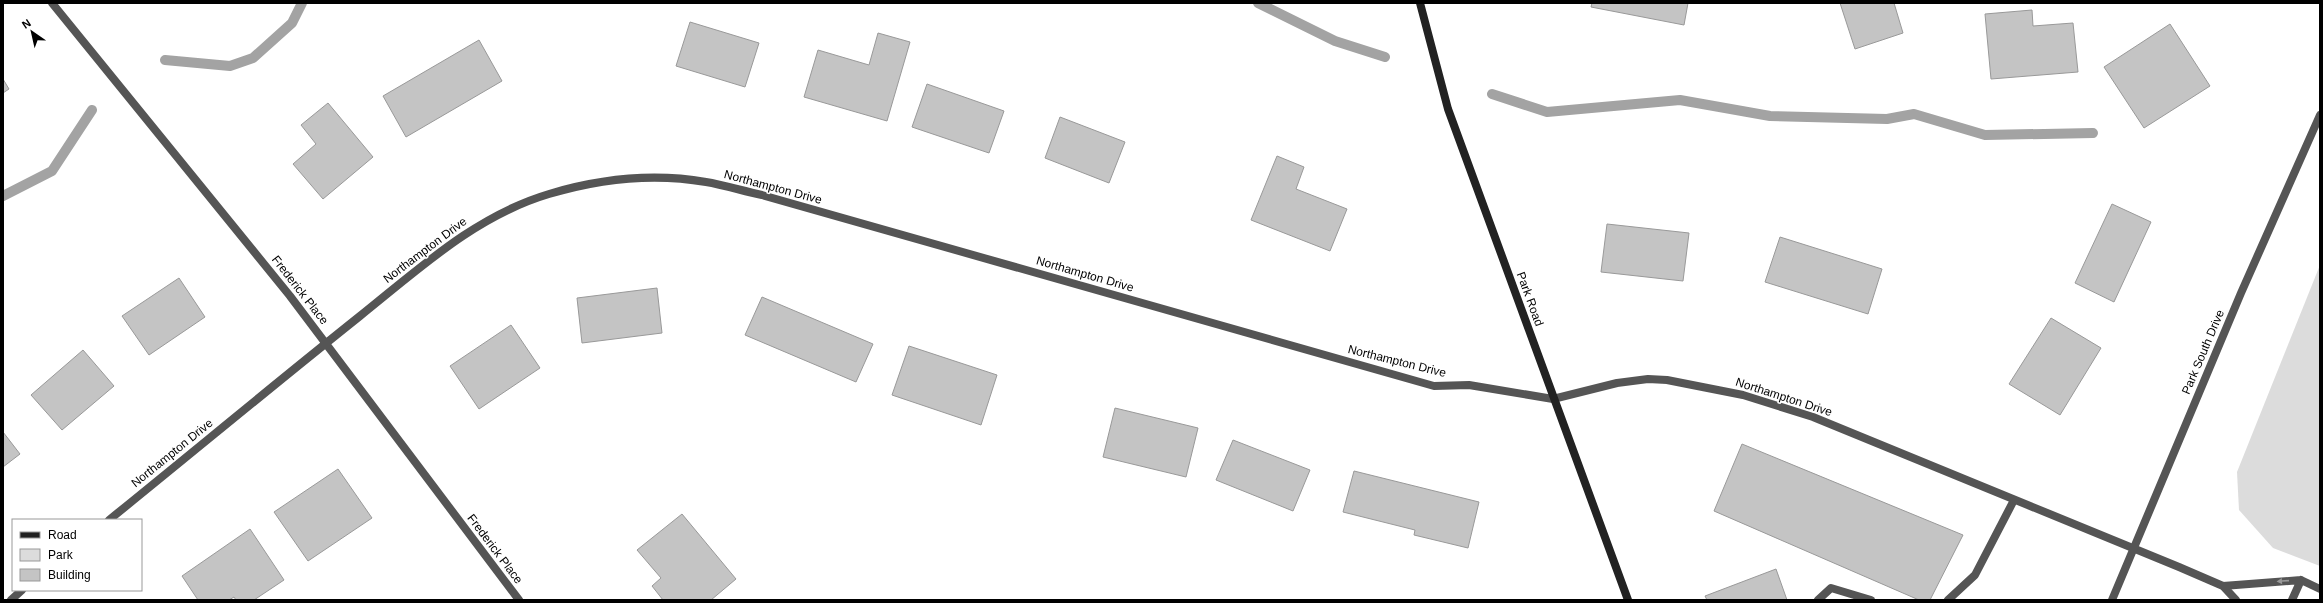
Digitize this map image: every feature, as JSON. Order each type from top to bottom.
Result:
[{"type":"main road","name":"Park Road","points":[[1420,3],[1448,109],[1553,399],[1628,600]]},
{"type":"street","name":"Frederick Place","points":[[52,3],[285,290],[519,600]]},
{"type":"street","name":"Park South Drive","points":[[2112,600],[2241,293],[2320,115]]},
{"type":"street","name":"Northampton Drive","points":[[110,519],[325,343],[465,233],[492,217],[520,204],[563,190],[614,180],[644,178],[704,182],[762,195],[1434,386],[1469,385],[1553,399],[1617,382],[1648,379],[1667,380],[1743,395],[1813,417],[2223,586]]},
{"type":"street","points":[[1948,600],[1976,575],[2014,500]]},
{"type":"street","points":[[2292,600],[2301,580]]},
{"type":"street","points":[[2223,586],[2301,580],[2320,589]]},
{"type":"street","points":[[2223,586],[2236,600]]},
{"type":"street","points":[[1818,600],[1831,588],[1871,600]]},
{"type":"street","points":[[11,600],[21,591]]},
{"type":"green space","points":[[2320,265],[2320,566],[2273,548],[2239,510],[2237,472]]},
{"type":"building","points":[[1592,3],[1688,3],[1684,25],[1591,7]]},
{"type":"building","points":[[1840,3],[1894,3],[1903,33],[1855,49]]},
{"type":"building","points":[[2032,10],[2033,26],[2073,23],[2078,72],[1991,79],[1985,14]]},
{"type":"building","points":[[690,22],[759,43],[745,87],[676,66]]},
{"type":"building","points":[[2170,24],[2210,86],[2144,128],[2104,67]]},
{"type":"building","points":[[878,33],[910,42],[887,121],[804,97],[818,50],[869,65]]},
{"type":"building","points":[[479,40],[502,81],[406,137],[383,96]]},
{"type":"building","points":[[3,79],[9,89],[3,93]]},
{"type":"building","points":[[927,84],[1004,111],[989,153],[912,127]]},
{"type":"building","points":[[328,103],[373,157],[323,199],[293,164],[316,144],[301,125]]},
{"type":"building","points":[[1060,117],[1125,142],[1109,183],[1045,158]]},
{"type":"building","points":[[1277,156],[1304,167],[1296,189],[1347,209],[1330,251],[1251,220]]},
{"type":"building","points":[[2112,204],[2151,222],[2114,302],[2075,283]]},
{"type":"building","points":[[1607,224],[1689,233],[1683,281],[1601,272]]},
{"type":"building","points":[[1780,237],[1882,269],[1868,314],[1765,282]]},
{"type":"building","points":[[179,278],[205,317],[149,355],[122,316]]},
{"type":"building","points":[[657,288],[662,333],[582,343],[577,298]]},
{"type":"building","points":[[762,297],[873,344],[856,382],[745,335]]},
{"type":"building","points":[[2051,318],[2101,348],[2060,415],[2009,384]]},
{"type":"building","points":[[511,325],[540,368],[479,409],[450,366]]},
{"type":"building","points":[[909,346],[997,375],[981,425],[892,395]]},
{"type":"building","points":[[83,350],[114,386],[62,430],[31,395]]},
{"type":"building","points":[[1115,408],[1198,428],[1186,477],[1103,457]]},
{"type":"building","points":[[3,432],[20,454],[3,467]]},
{"type":"building","points":[[1233,440],[1310,470],[1293,511],[1216,480]]},
{"type":"building","points":[[1742,444],[1963,535],[1930,600],[1919,600],[1714,511]]},
{"type":"building","points":[[338,469],[372,518],[308,561],[274,512]]},
{"type":"building","points":[[1354,471],[1479,502],[1468,548],[1414,535],[1415,530],[1343,512]]},
{"type":"building","points":[[682,514],[736,579],[711,600],[663,600],[652,586],[661,578],[637,550]]},
{"type":"building","points":[[250,529],[284,580],[254,600],[236,600],[234,597],[229,600],[198,600],[182,576]]},
{"type":"building","points":[[1776,569],[1787,600],[1707,600],[1705,596]]},
{"type":"waterway","points":[[165,60],[230,66],[253,58],[292,23],[302,3]]},
{"type":"waterway","points":[[1258,3],[1335,41],[1385,57]]},
{"type":"waterway","points":[[1492,94],[1547,112],[1680,100],[1770,116],[1887,119],[1914,114],[1985,135],[2093,133]]},
{"type":"waterway","points":[[3,196],[52,171],[92,110]]}]
